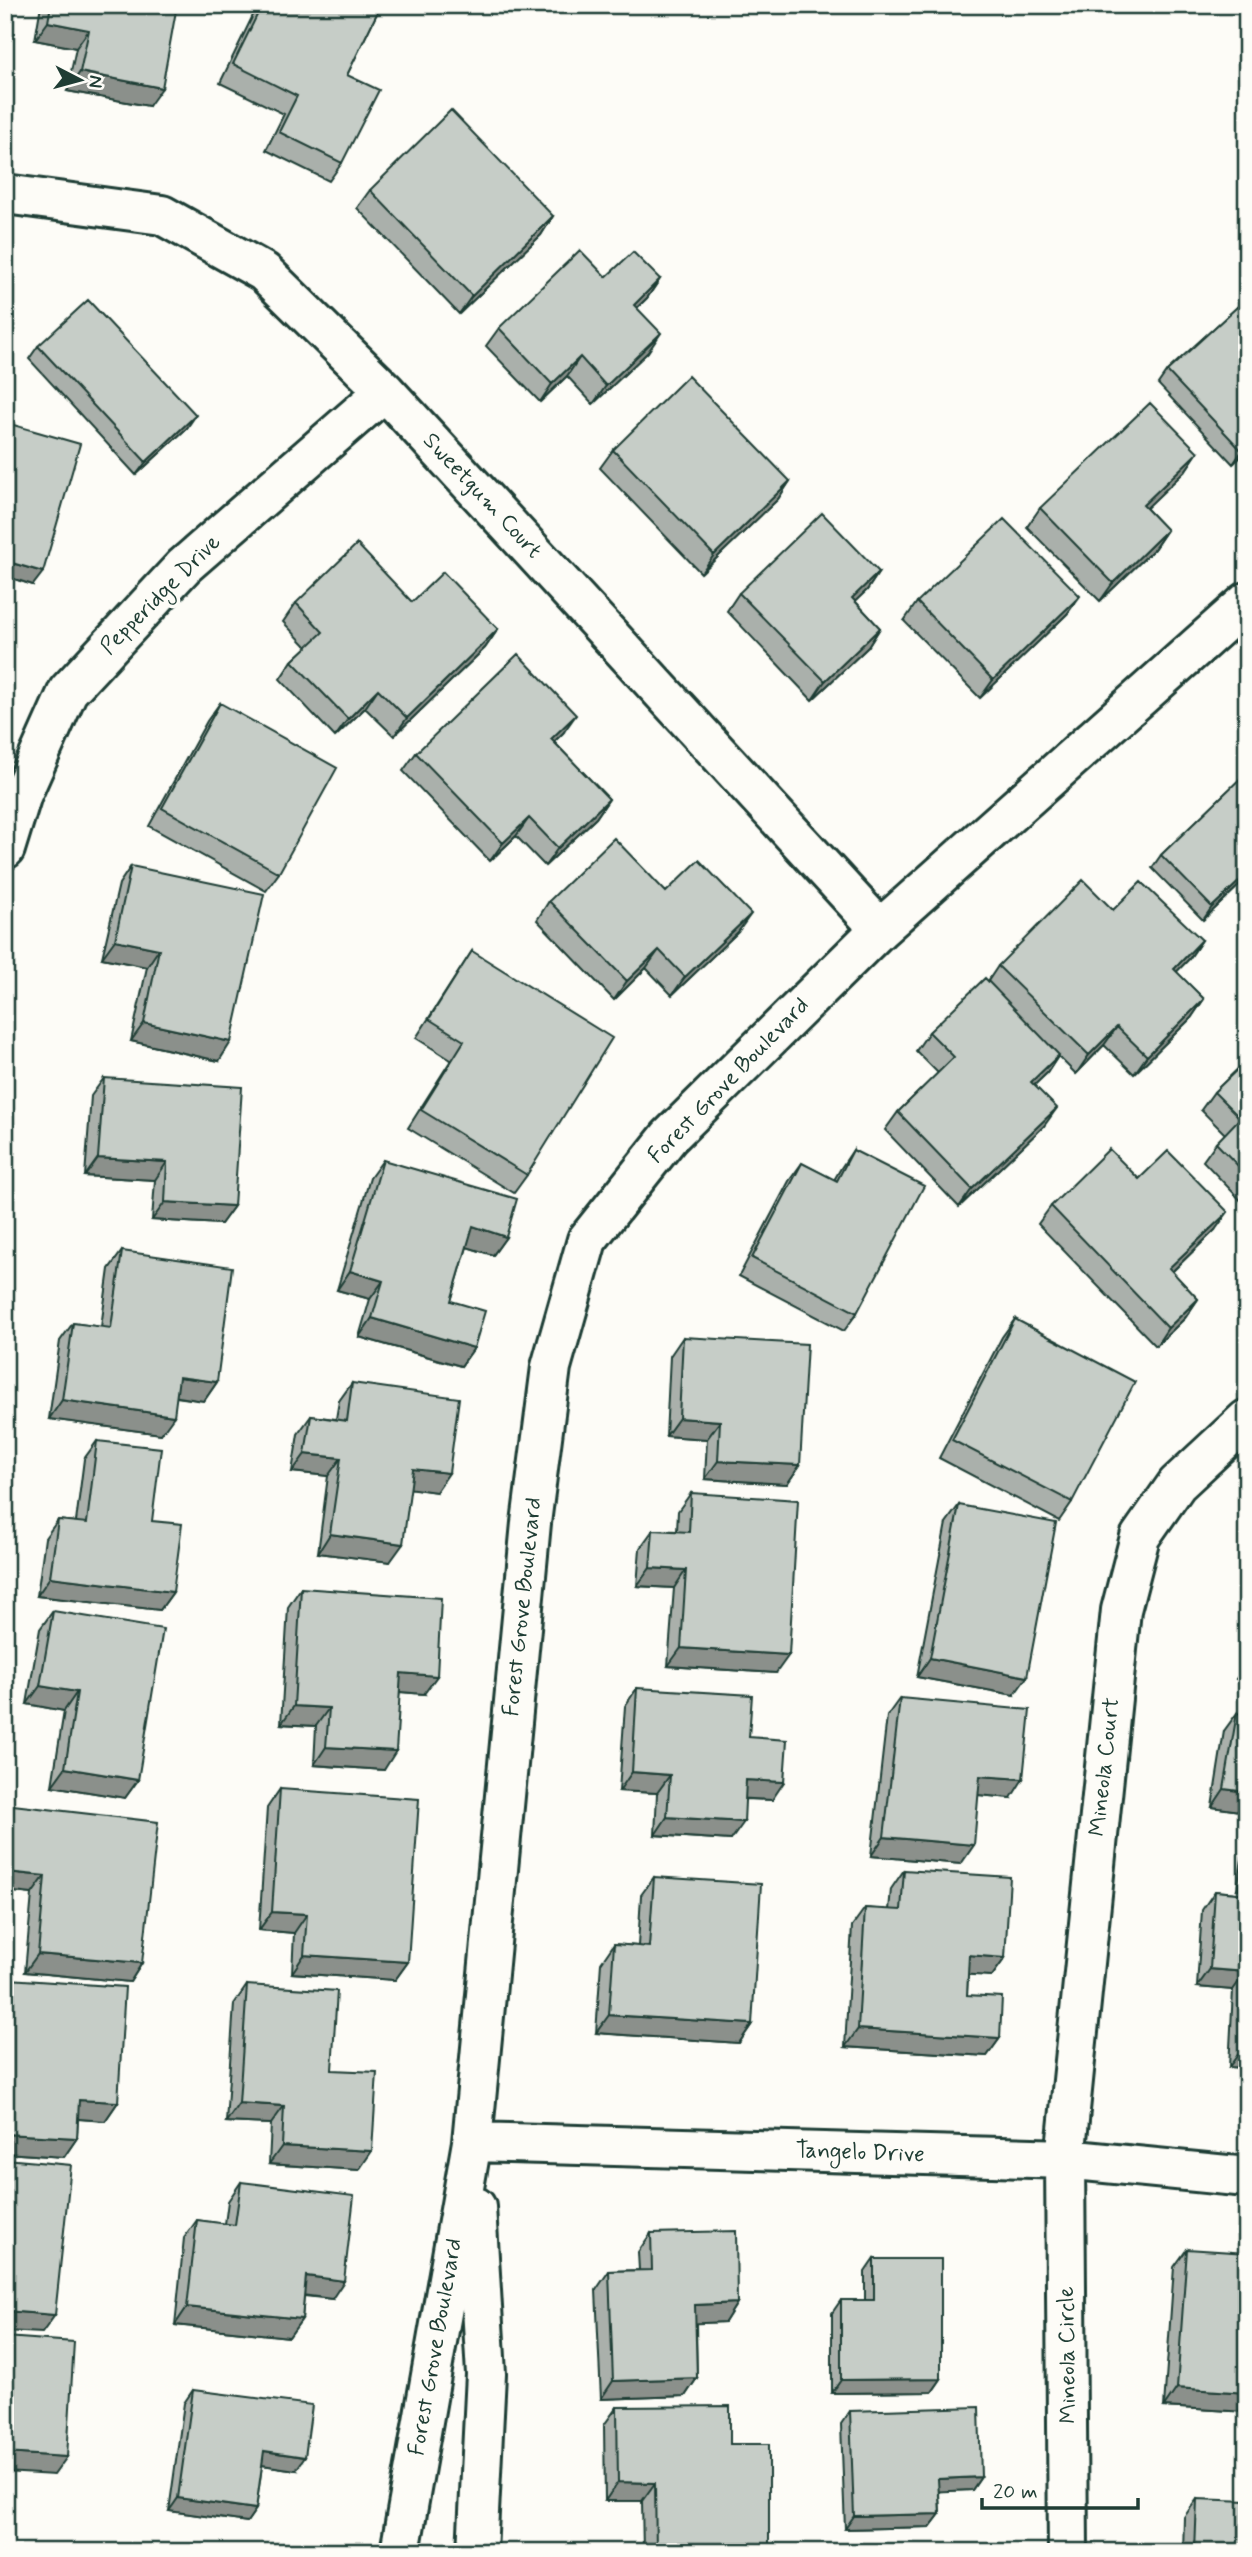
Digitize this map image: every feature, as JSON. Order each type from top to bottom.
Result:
[{"type":"street","name":"Sweetgum Court","points":[[5,194],[162,215],[264,272],[385,390],[880,929]]},
{"type":"street","name":"Pepperidge Drive","points":[[5,849],[14,793],[68,691],[184,566],[385,390]]},
{"type":"street","name":"Forest Grove Boulevard","points":[[400,2552],[472,2142],[531,1523],[551,1367],[587,1240],[669,1137],[880,929],[1247,602]]},
{"type":"street","name":"Mineola Court","points":[[1065,2159],[1121,1610],[1140,1537],[1177,1484],[1247,1419]]},
{"type":"street","name":"Forest Grove Boulevard","points":[[472,2142],[486,2374],[477,2552]]},
{"type":"street","name":"Tangelo Drive","points":[[472,2142],[1065,2159],[1247,2177]]},
{"type":"street","name":"Mineola Circle","points":[[1065,2159],[1068,2552]]},
{"type":"building","points":[[5,5],[8,5],[6,34],[5,34]]},
{"type":"building","points":[[51,5],[177,5],[162,88],[80,72],[89,30],[48,22]]},
{"type":"building","points":[[262,5],[381,5],[347,75],[379,90],[342,163],[279,132],[297,96],[233,64]]},
{"type":"building","points":[[451,110],[553,216],[472,296],[370,190]]},
{"type":"building","points":[[580,250],[606,277],[633,252],[660,279],[634,305],[661,333],[606,386],[580,357],[552,384],[499,328]]},
{"type":"building","points":[[1247,298],[1247,446],[1242,451],[1167,371]]},
{"type":"building","points":[[88,300],[196,415],[146,462],[38,346]]},
{"type":"building","points":[[688,376],[790,481],[714,555],[613,450]]},
{"type":"building","points":[[1150,403],[1198,452],[1143,505],[1167,530],[1113,583],[1040,508]]},
{"type":"building","points":[[10,424],[80,444],[43,572],[5,561],[5,441]]},
{"type":"building","points":[[822,513],[879,572],[852,598],[880,628],[825,681],[739,593]]},
{"type":"building","points":[[1004,519],[1080,596],[993,680],[917,602]]},
{"type":"building","points":[[357,544],[412,602],[443,572],[498,629],[407,718],[378,689],[348,719],[292,661],[323,632],[296,603]]},
{"type":"building","points":[[518,654],[576,715],[551,739],[609,799],[558,848],[529,818],[503,843],[416,753]]},
{"type":"building","points":[[220,703],[337,768],[279,873],[162,808]]},
{"type":"building","points":[[1247,772],[1247,874],[1212,907],[1161,855]]},
{"type":"building","points":[[614,838],[666,892],[699,860],[751,914],[685,977],[659,950],[627,981],[549,901]]},
{"type":"building","points":[[131,866],[264,894],[231,1042],[144,1023],[159,949],[115,940]]},
{"type":"building","points":[[1083,880],[1113,910],[1141,882],[1202,940],[1174,969],[1204,999],[1147,1056],[1117,1027],[1089,1055],[998,966]]},
{"type":"building","points":[[472,951],[612,1038],[527,1175],[421,1110],[464,1041],[429,1019]]},
{"type":"building","points":[[985,978],[1059,1055],[1031,1082],[1057,1108],[972,1189],[898,1112],[954,1057],[929,1032]]},
{"type":"building","points":[[1247,1060],[1247,1175],[1216,1143],[1240,1118],[1214,1092]]},
{"type":"building","points":[[104,1078],[242,1087],[234,1206],[165,1202],[167,1162],[98,1158]]},
{"type":"building","points":[[1109,1149],[1139,1179],[1168,1151],[1228,1212],[1169,1268],[1198,1299],[1168,1328],[1051,1206]]},
{"type":"building","points":[[853,1150],[924,1186],[857,1313],[752,1258],[802,1163],[837,1181]]},
{"type":"building","points":[[383,1160],[517,1199],[506,1237],[473,1226],[451,1301],[485,1311],[474,1348],[372,1318],[383,1281],[350,1271]]},
{"type":"building","points":[[122,1251],[232,1267],[217,1382],[179,1377],[174,1416],[62,1400],[73,1323],[111,1328]]},
{"type":"building","points":[[1015,1319],[1135,1382],[1072,1502],[952,1440]]},
{"type":"building","points":[[683,1337],[807,1344],[800,1465],[718,1461],[720,1421],[679,1418]]},
{"type":"building","points":[[352,1383],[459,1398],[449,1473],[413,1469],[403,1544],[330,1534],[341,1458],[305,1454],[311,1416],[347,1421]]},
{"type":"building","points":[[97,1441],[161,1448],[152,1521],[182,1524],[173,1592],[50,1577],[58,1520],[87,1523]]},
{"type":"building","points":[[691,1493],[798,1500],[789,1655],[681,1648],[686,1570],[650,1568],[653,1530],[689,1532]]},
{"type":"building","points":[[959,1505],[1056,1523],[1027,1677],[930,1658]]},
{"type":"building","points":[[301,1588],[441,1598],[437,1676],[401,1673],[396,1751],[326,1747],[329,1708],[294,1706]]},
{"type":"building","points":[[53,1611],[163,1629],[138,1780],[65,1768],[77,1692],[40,1686]]},
{"type":"building","points":[[637,1688],[752,1695],[749,1737],[787,1740],[784,1782],[746,1780],[744,1822],[667,1817],[670,1775],[632,1772]]},
{"type":"building","points":[[900,1698],[1030,1710],[1023,1779],[980,1776],[974,1845],[884,1837]]},
{"type":"building","points":[[1237,1713],[1247,1715],[1247,1792],[1224,1789]]},
{"type":"building","points":[[280,1789],[419,1799],[408,1962],[304,1955],[307,1914],[272,1912]]},
{"type":"building","points":[[13,1805],[158,1822],[142,1963],[38,1954],[45,1876],[7,1872]]},
{"type":"building","points":[[904,1870],[1010,1877],[1005,1958],[969,1955],[967,1995],[1002,1997],[1000,2038],[858,2029],[865,1908],[901,1910]]},
{"type":"building","points":[[654,1877],[761,1884],[752,2024],[609,2015],[614,1944],[649,1947]]},
{"type":"building","points":[[1215,1891],[1247,1894],[1247,2049],[1242,2049],[1246,1972],[1210,1969]]},
{"type":"building","points":[[9,1979],[125,1987],[118,2102],[79,2100],[77,2138],[5,2134],[5,2046]]},
{"type":"building","points":[[247,1985],[337,1991],[332,2070],[377,2072],[372,2151],[282,2146],[284,2106],[239,2103]]},
{"type":"building","points":[[5,2159],[71,2165],[55,2315],[5,2311]]},
{"type":"building","points":[[241,2182],[354,2196],[344,2281],[306,2276],[302,2319],[187,2307],[197,2220],[235,2225]]},
{"type":"building","points":[[736,2231],[737,2303],[695,2305],[697,2378],[613,2381],[609,2271],[652,2270],[651,2233]]},
{"type":"building","points":[[1187,2249],[1247,2253],[1247,2393],[1177,2388]]},
{"type":"building","points":[[874,2259],[941,2259],[941,2379],[841,2380],[841,2300],[874,2300]]},
{"type":"building","points":[[5,2337],[74,2342],[67,2457],[5,2453]]},
{"type":"building","points":[[193,2390],[312,2405],[305,2457],[264,2451],[256,2509],[178,2498]]},
{"type":"building","points":[[730,2406],[730,2444],[769,2444],[769,2552],[656,2552],[655,2483],[618,2482],[617,2407]]},
{"type":"building","points":[[979,2407],[981,2477],[938,2479],[940,2514],[854,2516],[850,2411]]},
{"type":"building","points":[[1197,2499],[1247,2501],[1247,2552],[1195,2552]]}]
